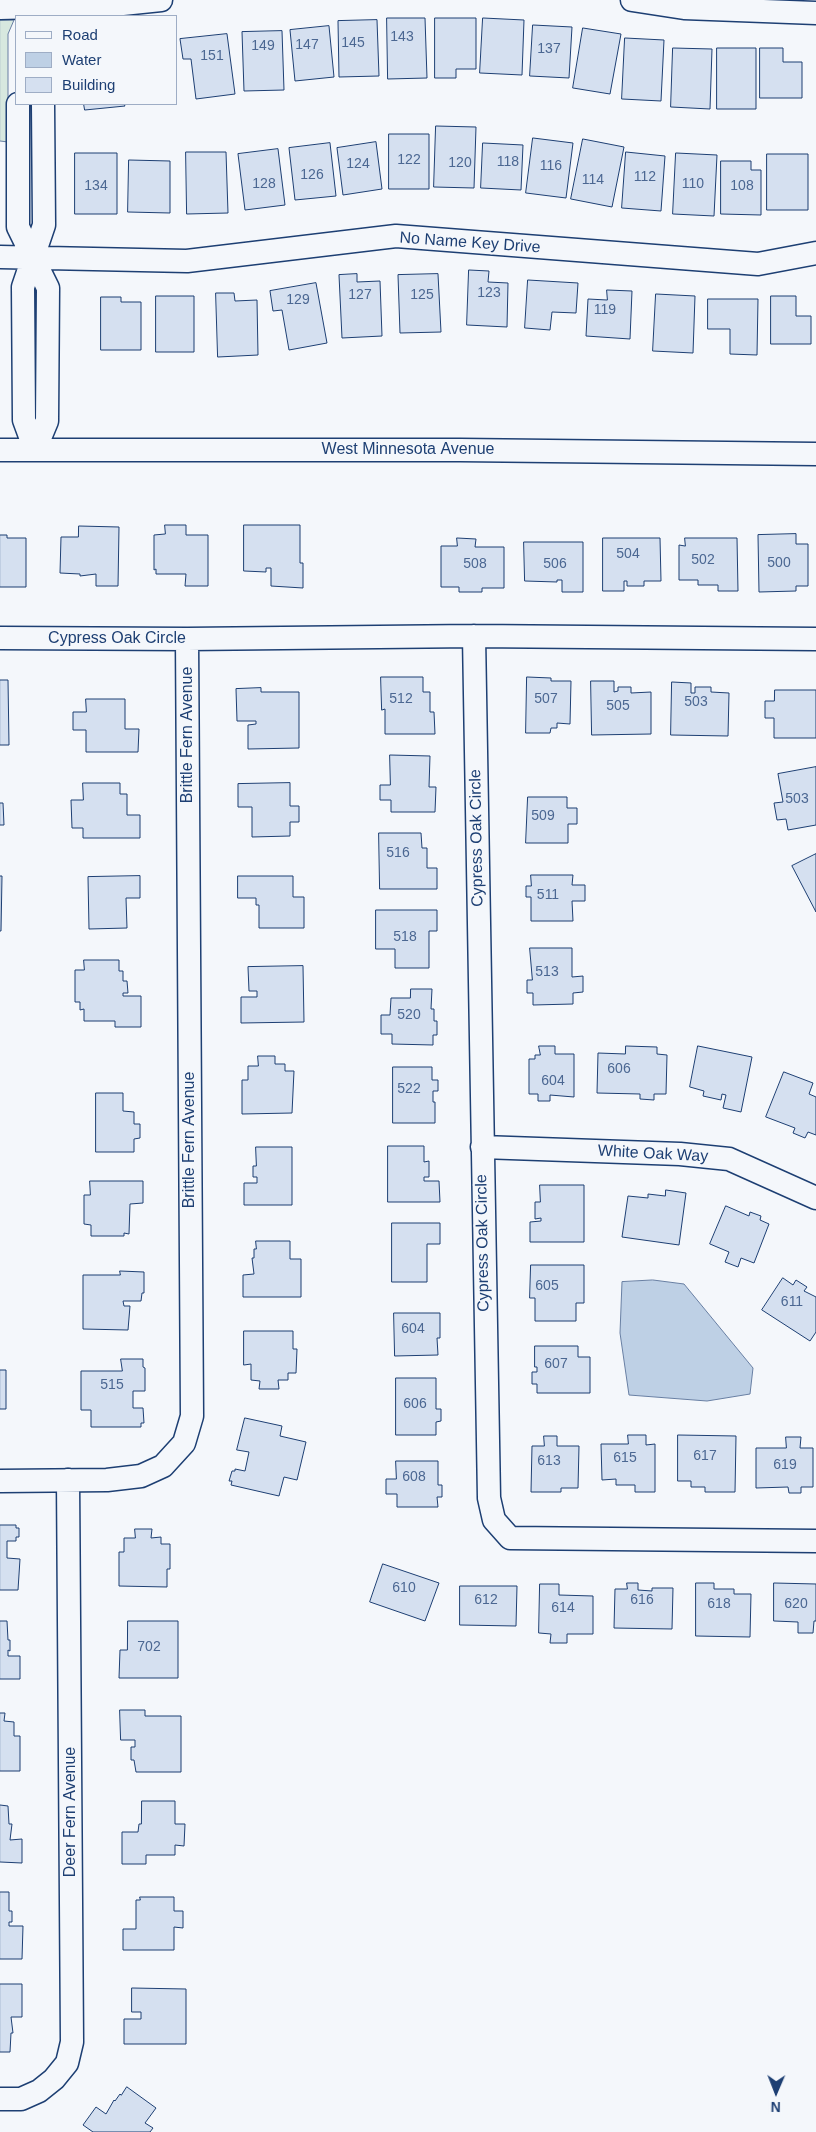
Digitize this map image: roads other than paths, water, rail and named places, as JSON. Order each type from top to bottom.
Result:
[{"type":"street","points":[[0,8],[31,10],[161,0]]},
{"type":"street","points":[[632,0],[684,8],[816,13]]},
{"type":"street","points":[[18,105],[18,227],[48,288],[47,421],[35,450]]},
{"type":"street","points":[[33,257],[44,225],[43,105]]},
{"type":"street","name":"No Name Key Drive","points":[[0,257],[187,261],[396,236],[758,264],[816,253]]},
{"type":"street","name":"West Minnesota Avenue","points":[[0,450],[470,450],[816,454]]},
{"type":"street","name":"Cypress Oak Circle","points":[[0,638],[187,639],[474,636],[816,639]]},
{"type":"street","name":"Cypress Oak Circle","points":[[474,636],[489,1498],[494,1520],[510,1538],[816,1541]]},
{"type":"street","name":"Brittle Fern Avenue","points":[[0,1481],[107,1480],[141,1476],[163,1466],[184,1443],[192,1416],[187,639]]},
{"type":"street","name":"White Oak Way","points":[[482,1147],[680,1154],[729,1159],[816,1198]]},
{"type":"street","name":"Deer Fern Avenue","points":[[0,2099],[21,2099],[39,2091],[54,2079],[67,2062],[72,2042],[68,1480]]},
{"type":"water","points":[[653,1280],[684,1284],[753,1368],[750,1394],[707,1401],[629,1395],[620,1333],[622,1282]]}]
